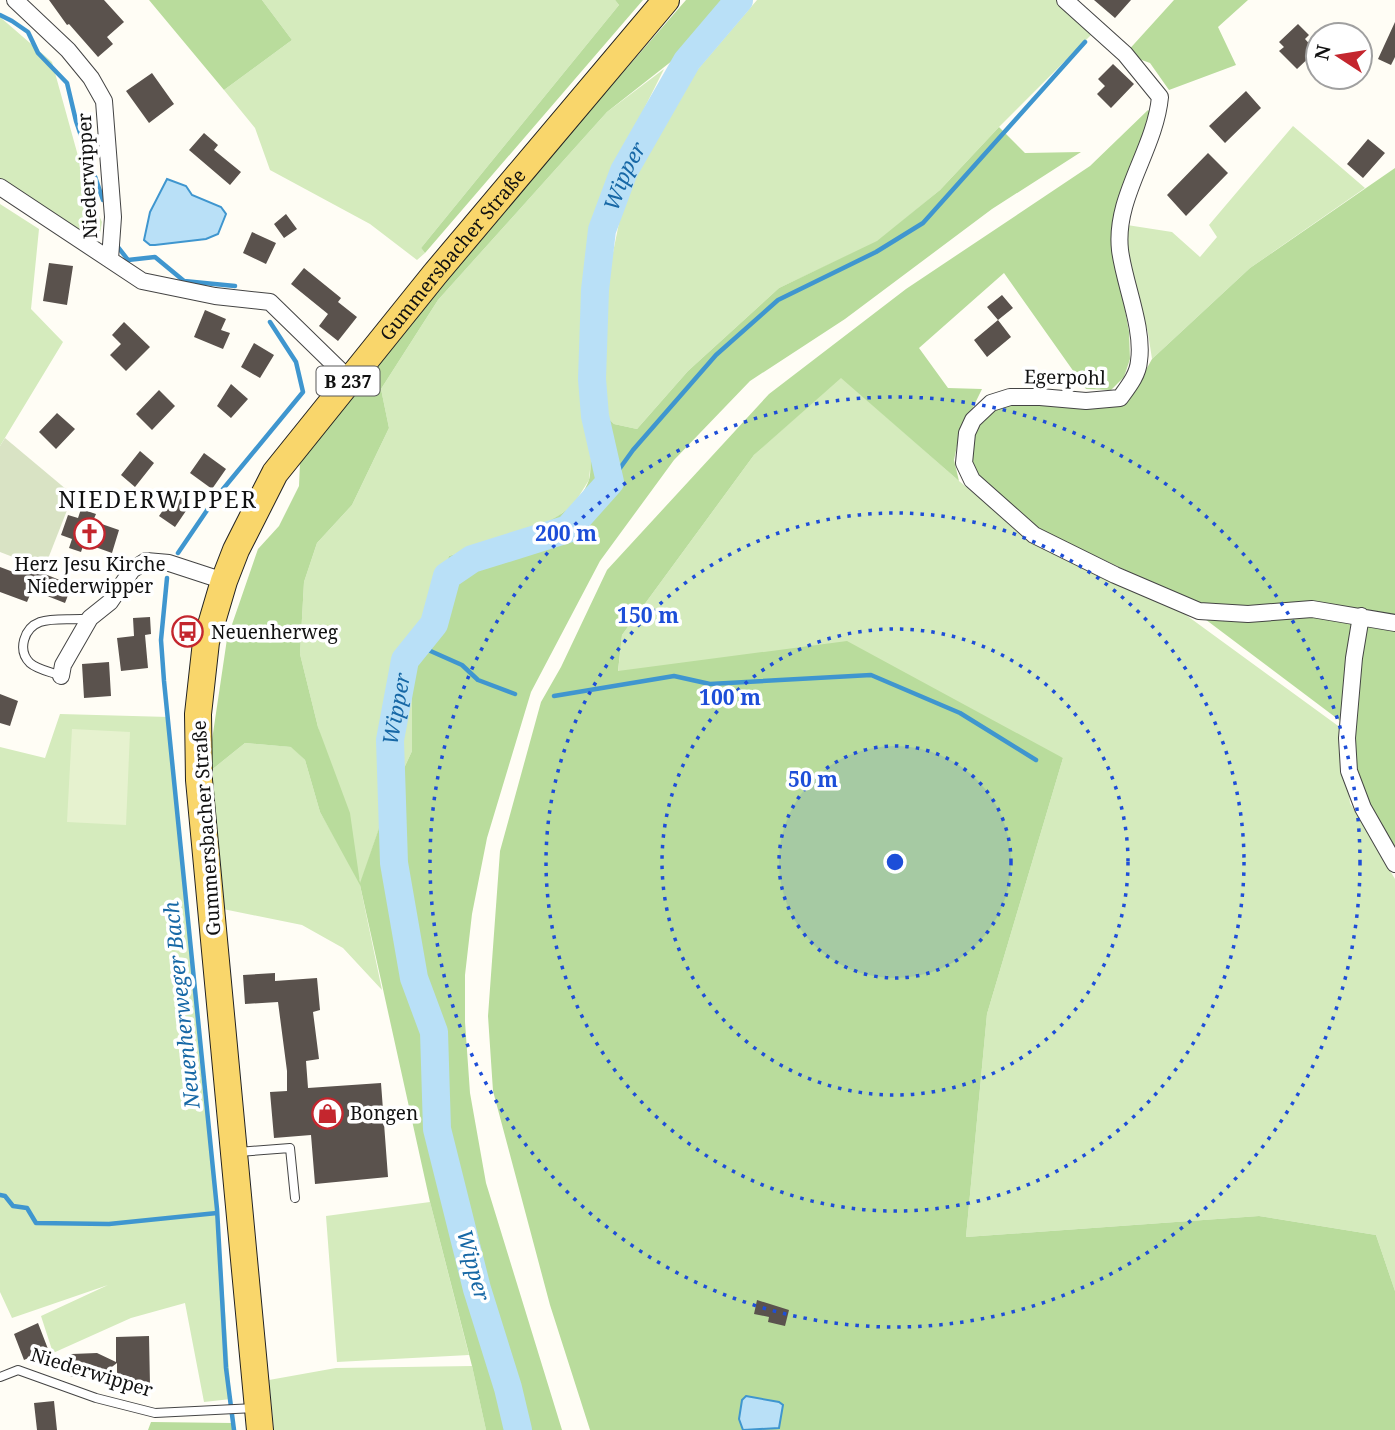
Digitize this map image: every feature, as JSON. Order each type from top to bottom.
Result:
[{"type":"main road","name":"Gummersbacher Straße","points":[[253,1416],[235,1152],[199,780],[198,714],[211,622],[236,550],[275,472],[349,379],[666,0]]},
{"type":"street","name":"Niederwipper","points":[[15,0],[68,50],[91,78],[104,101],[113,217],[110,259]]},
{"type":"street","name":"Egerpohl","points":[[1065,0],[1125,54],[1160,97],[1153,135],[1121,220],[1120,250],[1138,336],[1140,361],[1131,383],[1120,398],[1086,401],[1010,397],[991,403],[973,420],[967,433],[964,463],[971,480],[1034,536],[1199,611],[1248,614],[1312,609],[1395,623]]},
{"type":"street","name":"Niederwipper","points":[[0,187],[142,281],[215,296],[270,302],[349,379]]},
{"type":"street","points":[[61,676],[63,665],[90,618],[110,602],[132,570],[146,561],[169,563],[224,581]]},
{"type":"street","points":[[1361,616],[1354,658],[1348,738],[1349,771],[1363,808],[1395,864]]},
{"type":"lane","points":[[61,676],[30,663],[24,653],[24,639],[28,629],[46,621],[90,618]]},
{"type":"lane","points":[[235,1152],[290,1148],[295,1198]]},
{"type":"lane","name":"Niederwipper","points":[[0,1377],[18,1370],[96,1398],[155,1413],[220,1410],[253,1416]]},
{"type":"green space","points":[[149,0],[262,0],[292,40],[224,90]]},
{"type":"green space","points":[[262,0],[615,0],[619,5],[421,248],[425,253],[417,260],[370,224],[270,170],[255,128],[224,90],[292,40]]},
{"type":"green space","points":[[615,0],[643,0],[425,253],[421,248],[619,5]]},
{"type":"green space","points":[[686,0],[722,0],[682,53],[607,112],[438,300],[381,389],[389,428],[352,505],[317,543],[304,582],[300,654],[318,727],[350,813],[360,883],[387,805],[412,751],[412,644],[449,556],[529,531],[566,510],[580,496],[589,480],[591,459],[611,447],[600,410],[614,424],[637,429],[688,371],[779,288],[877,241],[940,190],[999,127],[1025,153],[1081,152],[992,209],[845,319],[750,381],[674,460],[600,561],[531,692],[487,838],[472,914],[465,975],[465,1022],[470,1093],[486,1183],[562,1430],[486,1430],[430,1202],[360,885],[320,812],[305,760],[291,747],[245,743],[209,772],[212,740],[227,639],[258,549],[279,526],[299,486],[300,462],[440,283]]},
{"type":"green space","points":[[757,0],[1065,0],[1097,29],[940,190],[877,242],[779,288],[688,371],[637,429],[614,424],[600,410],[604,297],[620,218],[637,164],[698,69]]},
{"type":"green space","points":[[1174,0],[1248,0],[1218,27],[1236,65],[1169,90],[1150,63],[1125,54]]},
{"type":"green space","points":[[0,17],[52,62],[88,192],[102,222],[98,245],[0,178]]},
{"type":"green space","points":[[664,69],[615,167],[594,237],[585,303],[586,414],[591,459],[589,480],[574,504],[549,523],[449,556],[412,644],[412,751],[387,805],[360,885],[382,990],[343,948],[302,925],[223,909],[209,772],[245,743],[292,747],[305,760],[320,812],[360,882],[300,654],[304,582],[317,543],[352,505],[389,428],[381,389],[438,300],[607,112]]},
{"type":"green space","points":[[1148,110],[1153,114],[1114,249],[1129,332],[1130,359],[1124,377],[1111,390],[1086,389],[1004,273],[919,348],[948,388],[982,389],[959,436],[954,460],[959,481],[841,378],[754,455],[622,635],[618,671],[847,641],[1063,758],[987,1014],[966,1237],[1259,1216],[1376,1235],[1395,1291],[1395,1430],[590,1430],[550,1305],[493,1091],[488,1016],[500,851],[541,702],[561,667],[607,570],[769,394],[906,289],[1090,166]]},
{"type":"green space","points":[[1293,126],[1365,188],[1250,268],[1152,359],[1148,333],[1124,247],[1127,225],[1172,232],[1200,257],[1217,237],[1209,225]]},
{"type":"green space","points":[[1395,168],[1395,854],[1367,806],[1355,765],[1355,732],[1165,589],[1041,530],[977,477],[969,452],[972,433],[993,410],[1006,402],[1042,402],[1084,409],[1123,405],[1152,359],[1250,268]]},
{"type":"green space","points":[[0,204],[39,229],[31,309],[63,342],[0,446]]},
{"type":"green space","points":[[841,377],[959,481],[1031,540],[1160,596],[1341,728],[1350,803],[1395,879],[1395,1291],[1376,1235],[1259,1216],[966,1237],[987,1014],[1063,758],[618,672],[622,635],[754,455]]},
{"type":"green space","points":[[5,438],[73,495],[44,569],[0,552],[0,446]]},
{"type":"green space","points":[[60,714],[169,717],[218,1208],[231,1399],[204,1402],[185,1303],[131,1318],[53,1353],[41,1316],[108,1285],[12,1318],[0,1292],[0,747],[45,758]]},
{"type":"green space","points":[[72,729],[130,732],[126,825],[67,822]]},
{"type":"green space","points":[[430,1202],[469,1355],[337,1362],[326,1216]]},
{"type":"green space","points":[[472,1366],[486,1430],[274,1430],[269,1380],[336,1368]]},
{"type":"green space","points":[[151,1422],[233,1423],[234,1430],[148,1430]]},
{"type":"water","points":[[167,179],[186,186],[192,195],[221,207],[226,214],[218,234],[206,239],[155,245],[144,240],[150,212]]},
{"type":"water","points":[[746,1396],[783,1405],[779,1428],[743,1430],[739,1419],[742,1400]]},
{"type":"building","points":[[49,0],[104,0],[124,22],[107,37],[113,44],[98,57],[69,24],[67,25]]},
{"type":"building","points":[[1094,0],[1131,0],[1115,18]]},
{"type":"building","points":[[1395,22],[1395,57],[1391,65],[1378,59]]},
{"type":"building","points":[[1298,24],[1304,30],[1304,62],[1297,69],[1279,51],[1284,47],[1279,42]]},
{"type":"building","points":[[1113,64],[1134,84],[1111,108],[1097,94],[1105,86],[1098,79]]},
{"type":"building","points":[[152,73],[174,104],[149,123],[126,91]]},
{"type":"building","points":[[1246,91],[1261,108],[1225,143],[1209,126]]},
{"type":"building","points":[[204,133],[218,145],[214,150],[241,172],[230,185],[189,150]]},
{"type":"building","points":[[1368,139],[1385,153],[1363,178],[1347,164]]},
{"type":"building","points":[[1208,153],[1228,173],[1186,216],[1167,195]]},
{"type":"building","points":[[286,214],[297,229],[284,238],[274,224]]},
{"type":"building","points":[[252,232],[276,243],[266,264],[243,253]]},
{"type":"building","points":[[49,263],[73,266],[67,305],[43,301]]},
{"type":"building","points":[[304,268],[341,298],[338,302],[357,317],[338,341],[319,326],[328,314],[291,284]]},
{"type":"building","points":[[1002,295],[1013,308],[998,320],[987,307]]},
{"type":"building","points":[[205,310],[226,319],[221,330],[230,333],[223,349],[194,337]]},
{"type":"building","points":[[998,320],[1011,337],[987,357],[974,340]]},
{"type":"building","points":[[124,322],[150,347],[126,371],[110,355],[121,344],[112,335]]},
{"type":"building","points":[[254,343],[274,355],[260,378],[241,367]]},
{"type":"building","points":[[231,384],[248,399],[231,418],[217,406]]},
{"type":"building","points":[[159,390],[175,406],[152,430],[136,414]]},
{"type":"building","points":[[57,413],[75,429],[56,449],[39,432]]},
{"type":"building","points":[[140,451],[154,463],[135,487],[121,475]]},
{"type":"building","points":[[204,453],[226,469],[212,489],[190,473]]},
{"type":"building","points":[[174,494],[190,505],[175,527],[159,516]]},
{"type":"building","name":"Herz Jesu Kirche Niederwipper","points":[[81,509],[96,514],[93,521],[119,530],[112,553],[84,543],[81,552],[69,548],[72,539],[61,535],[68,515],[78,518]]},
{"type":"building","points":[[20,564],[72,585],[65,603],[32,590],[27,602],[0,592],[0,567],[16,573]]},
{"type":"building","points":[[150,617],[151,634],[145,635],[148,668],[121,671],[117,638],[134,636],[133,618]]},
{"type":"building","points":[[109,662],[111,696],[84,698],[82,664]]},
{"type":"building","points":[[0,694],[18,701],[10,726],[0,723]]},
{"type":"building","name":"Bongen","points":[[275,973],[275,981],[317,978],[320,1010],[313,1012],[319,1059],[306,1061],[308,1088],[381,1083],[388,1177],[315,1184],[311,1135],[274,1138],[270,1092],[287,1091],[278,1002],[245,1004],[243,975]]},
{"type":"building","points":[[757,1300],[789,1310],[785,1326],[768,1322],[769,1317],[754,1314]]},
{"type":"building","points":[[38,1323],[48,1349],[24,1360],[14,1334]]},
{"type":"building","points":[[149,1336],[150,1385],[117,1386],[117,1363],[100,1376],[70,1376],[64,1368],[65,1359],[72,1354],[97,1353],[116,1362],[116,1337]]},
{"type":"building","points":[[54,1401],[57,1430],[37,1430],[34,1403]]},
{"type":"waterway","name":"Wipper","points":[[518,1430],[508,1388],[477,1289],[437,1129],[434,1032],[414,978],[394,863],[390,740],[405,660],[434,624],[447,576],[472,559],[568,529],[610,482],[595,416],[592,379],[595,290],[602,230],[624,171],[687,61],[739,0]]},
{"type":"waterway","name":"Neuenherweger Bach","points":[[0,15],[28,32],[38,53],[67,83],[76,121],[103,200]]},
{"type":"waterway","points":[[610,482],[633,450],[716,355],[778,300],[876,252],[923,223],[1085,42]]},
{"type":"waterway","name":"Neuenherweger Bach","points":[[118,247],[128,260],[155,257],[184,281],[235,286]]},
{"type":"waterway","name":"Neuenherweger Bach","points":[[178,553],[214,500],[303,392],[296,362],[270,322]]},
{"type":"waterway","name":"Neuenherweger Bach","points":[[167,578],[161,640],[164,681],[217,1209],[226,1368],[234,1430]]},
{"type":"waterway","points":[[417,645],[462,665],[478,680],[515,694]]},
{"type":"waterway","points":[[554,696],[674,676],[710,684],[871,675],[960,713],[1036,760]]},
{"type":"waterway","points":[[0,1195],[5,1196],[13,1206],[27,1208],[36,1223],[109,1224],[217,1213]]},
{"type":"place","name":"Herz Jesu Kirche Niederwipper","points":[[90,533]]},
{"type":"place","name":"Neuenherweg","points":[[188,632]]},
{"type":"place","name":"Bongen","points":[[327,1113]]},
{"type":"district","name":"NIEDERWIPPER","points":[[158,499]]}]
